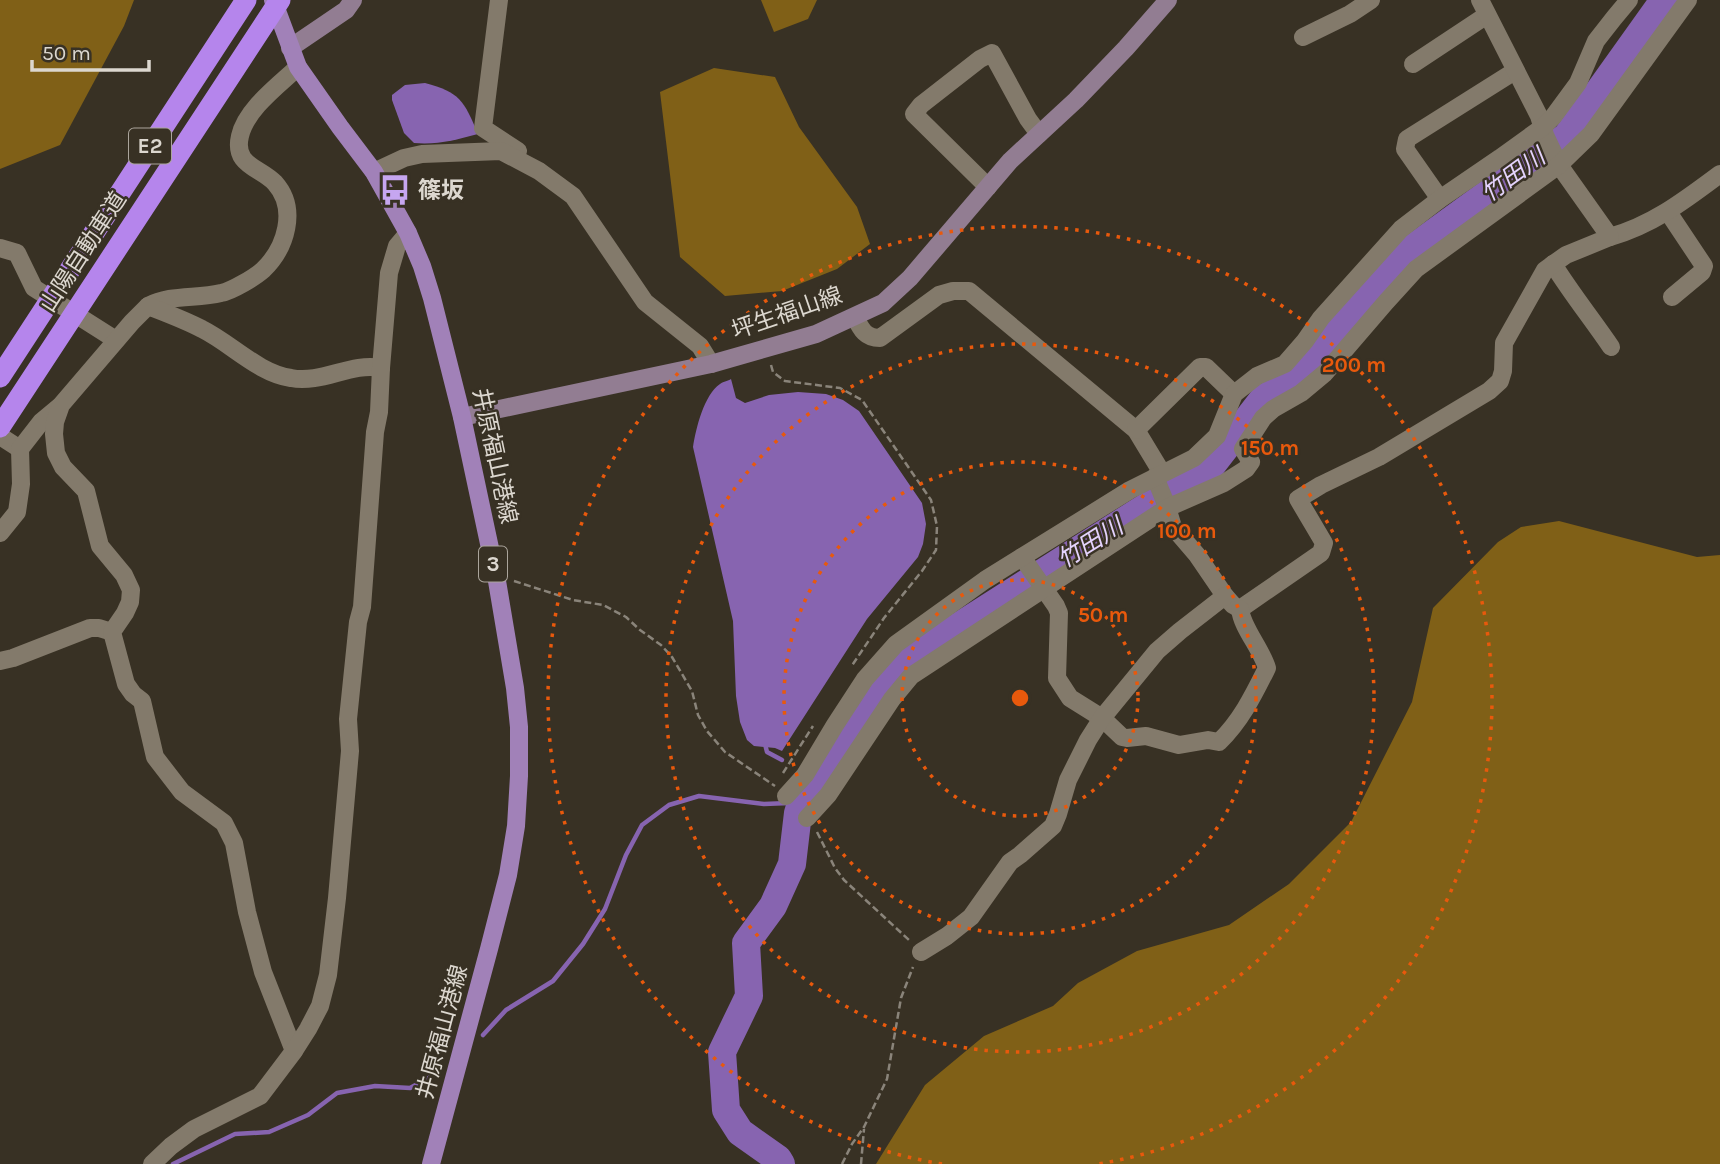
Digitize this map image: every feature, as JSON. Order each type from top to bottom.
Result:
[{"type":"highway","name":"山陽自動車道","points":[[0,377],[246,0]]},
{"type":"highway","name":"山陽自動車道","points":[[0,427],[280,0]]},
{"type":"highway","points":[[7,445],[52,346]]},
{"type":"main road","name":"井原福山港線","points":[[273,0],[298,67],[374,172],[408,233],[422,266],[462,417],[510,653],[519,727],[516,826],[508,874],[431,1164]]},
{"type":"main road","points":[[290,48],[346,10],[353,0]]},
{"type":"main road","name":"坪生福山線","points":[[462,417],[710,364],[816,334],[883,303],[910,278],[1010,161],[1085,91],[1168,0]]},
{"type":"street","points":[[499,0],[482,128],[541,166],[539,172]]},
{"type":"street","points":[[1303,37],[1346,7],[1371,0]]},
{"type":"street","points":[[786,796],[805,775],[865,679],[896,644],[985,580],[1025,559],[1130,489],[1158,478],[1194,458],[1218,437],[1234,394],[1257,376],[1285,364],[1321,318],[1401,229],[1440,199],[1544,131],[1578,83],[1596,41],[1629,0]]},
{"type":"street","points":[[1242,448],[1263,418],[1325,373],[1416,269],[1591,134],[1688,0]]},
{"type":"street","points":[[1413,64],[1484,7],[1539,116],[1558,162],[1610,237]]},
{"type":"street","points":[[988,187],[914,114],[921,105],[980,59],[992,53],[1028,120],[1039,134]]},
{"type":"street","points":[[7,445],[61,405],[148,306],[160,299],[223,293],[263,270],[281,247],[287,233],[284,198],[274,183],[243,159],[239,146],[240,134],[254,110],[298,67]]},
{"type":"street","points":[[1440,199],[1405,149],[1407,139],[1515,71]]},
{"type":"street","points":[[374,172],[404,158],[422,154],[501,151],[539,172],[573,196],[645,302],[700,346],[710,364]]},
{"type":"street","points":[[1240,608],[1321,553],[1324,543],[1298,499],[1379,457],[1489,391],[1500,381],[1504,343],[1545,270],[1566,255],[1624,233],[1668,212],[1720,174]]},
{"type":"street","points":[[1668,212],[1704,266],[1702,271],[1672,296]]},
{"type":"street","points":[[152,1164],[194,1129],[260,1096],[308,1030],[320,1006],[328,975],[337,898],[350,751],[348,719],[358,622],[362,607],[389,272],[397,246],[408,233]]},
{"type":"street","points":[[0,248],[17,253],[34,288],[116,340]]},
{"type":"street","points":[[1553,264],[1611,347]]},
{"type":"street","points":[[855,317],[862,332],[880,338],[939,295],[953,291],[969,291],[1136,430],[1158,478],[1173,527],[1197,555],[1225,596],[1240,608]]},
{"type":"street","points":[[148,306],[202,329],[255,363],[290,378],[309,380],[370,366],[381,368]]},
{"type":"street","points":[[1136,430],[1199,368],[1206,367],[1234,394]]},
{"type":"street","points":[[61,405],[55,422],[56,453],[62,467],[86,491],[100,546],[124,575],[131,590],[130,602],[112,632],[126,684],[142,701],[155,757],[182,792],[224,823],[234,843],[247,912],[263,972],[294,1051]]},
{"type":"street","points":[[0,436],[7,445],[21,484],[17,512],[0,533]]},
{"type":"street","points":[[807,818],[828,795],[892,699],[911,676],[1042,586],[1167,506],[1224,483],[1246,469],[1251,462],[1242,448],[1218,437]]},
{"type":"street","points":[[1025,559],[1059,613],[1057,678],[1070,698],[1102,718],[1122,737],[1146,736],[1180,745],[1208,740],[1219,742],[1230,731],[1252,698],[1267,668],[1263,655],[1241,617],[1240,608]]},
{"type":"street","points":[[921,952],[971,917],[1010,862],[1052,826],[1068,780],[1102,718],[1157,651],[1225,596]]},
{"type":"street","points":[[0,662],[90,628],[112,632]]},
{"type":"path","points":[[766,348],[773,372],[785,381],[840,388],[862,400],[931,500],[937,526],[936,550],[884,618],[852,666]]},
{"type":"path","points":[[496,581],[510,580],[573,600],[603,605],[626,617],[673,657],[692,691],[698,715],[707,731],[725,752],[786,796]]},
{"type":"path","points":[[782,775],[817,720]]},
{"type":"path","points":[[807,818],[844,880],[921,952],[901,998],[887,1079],[864,1127],[842,1164]]},
{"type":"path","points":[[861,1164],[864,1127]]},
{"type":"shaded area","points":[[0,0],[134,0],[124,26],[60,145],[0,169]]},
{"type":"shaded area","points":[[761,0],[817,0],[808,19],[774,32]]},
{"type":"shaded area","points":[[714,68],[775,77],[799,127],[857,207],[870,244],[837,269],[782,291],[725,296],[680,257],[660,92]]},
{"type":"shaded area","points":[[425,83],[453,94],[469,113],[478,134],[439,143],[414,143],[404,133],[392,95],[405,85]]},
{"type":"shaded area","points":[[731,379],[736,398],[745,403],[769,395],[798,392],[826,394],[843,400],[859,411],[922,503],[926,524],[918,557],[867,619],[782,751],[754,746],[747,740],[740,722],[736,696],[733,621],[693,447],[709,396],[720,384]]},
{"type":"shaded area","points":[[1559,521],[1697,557],[1720,555],[1720,1164],[876,1164],[925,1085],[984,1036],[1053,1006],[1078,983],[1137,951],[1229,925],[1289,884],[1351,822],[1412,702],[1433,608],[1498,542],[1521,527]]},
{"type":"waterway","name":"竹田川","points":[[781,1164],[740,1132],[726,1110],[722,1052],[749,996],[746,943],[773,906],[792,864],[802,800],[887,679],[909,658],[1212,465],[1263,399],[1301,373],[1395,261],[1567,136],[1664,0]]},
{"type":"waterway","points":[[765,744],[767,752],[782,760]]},
{"type":"waterway","points":[[483,1035],[506,1010],[553,981],[583,944],[605,909],[626,855],[642,825],[669,805],[699,796],[764,804],[802,800]]},
{"type":"waterway","points":[[173,1164],[235,1134],[269,1132],[308,1115],[337,1093],[375,1086],[410,1088],[436,1074]]},
{"type":"place","name":"篠坂","points":[[395,190]]}]
